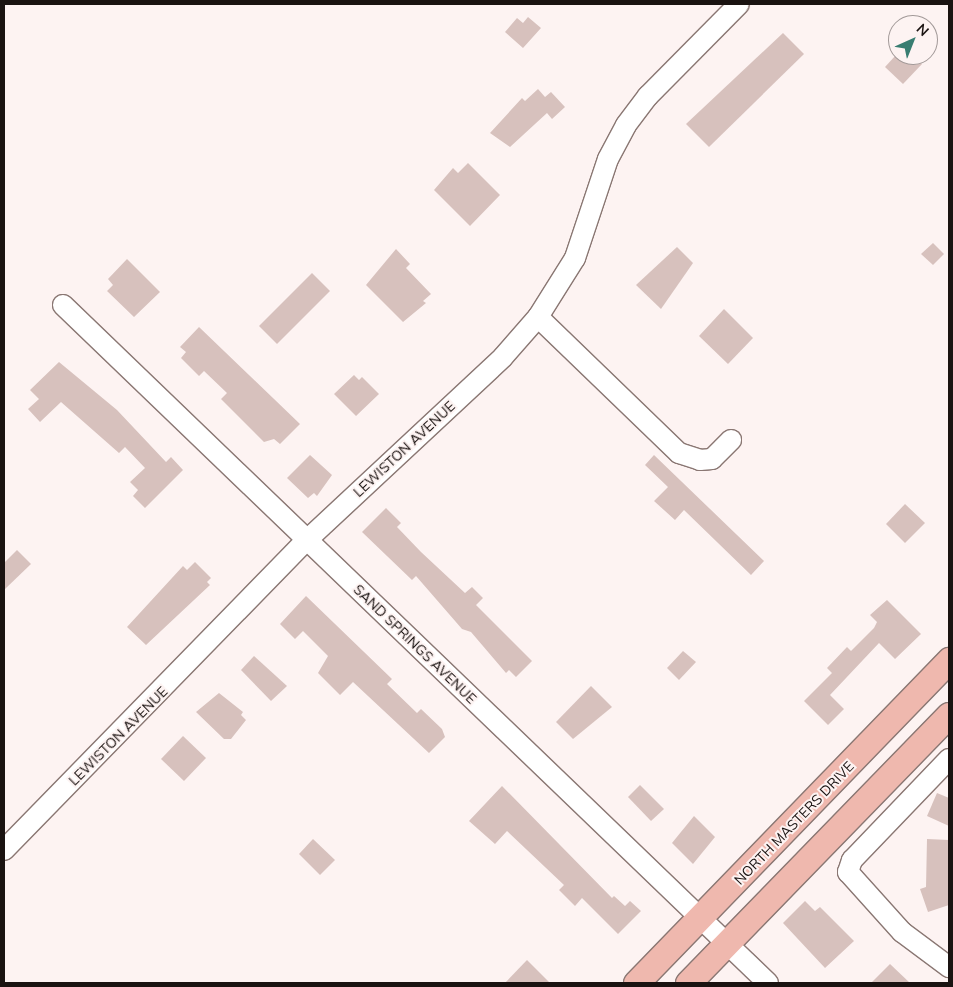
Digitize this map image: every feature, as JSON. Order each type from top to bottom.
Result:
[{"type":"main road","name":"NORTH MASTERS DRIVE","points":[[636,983],[949,660]]},
{"type":"main road","points":[[688,983],[949,715]]},
{"type":"street","name":"LEWISTON AVENUE","points":[[4,850],[307,540],[503,357],[538,317],[575,258],[608,159],[626,125],[648,96],[739,4]]},
{"type":"street","name":"SAND SPRINGS AVENUE","points":[[63,305],[768,983]]},
{"type":"street","points":[[538,317],[679,453],[700,460],[712,459],[731,440]]},
{"type":"street","points":[[949,759],[852,860],[848,872],[902,932],[949,967]]},
{"type":"building","points":[[528,17],[541,28],[523,48],[505,32],[517,18],[523,23]]},
{"type":"building","points":[[783,33],[804,54],[709,147],[686,124]]},
{"type":"building","points":[[888,64],[921,65],[903,84],[885,67]]},
{"type":"building","points":[[538,89],[545,97],[551,92],[565,107],[552,119],[547,113],[510,147],[490,133],[522,98],[525,101]]},
{"type":"building","points":[[468,163],[500,195],[470,226],[434,190],[453,168],[458,173]]},
{"type":"building","points":[[933,243],[944,254],[933,265],[921,254]]},
{"type":"building","points":[[677,247],[693,263],[661,309],[636,285]]},
{"type":"building","points":[[396,249],[410,264],[406,268],[431,294],[423,301],[426,303],[403,322],[366,285]]},
{"type":"building","points":[[127,259],[160,292],[134,317],[107,291],[113,285],[108,279]]},
{"type":"building","points":[[312,273],[330,291],[277,344],[259,326]]},
{"type":"building","points":[[724,309],[753,338],[728,364],[699,336]]},
{"type":"building","points":[[199,327],[300,424],[280,444],[274,439],[264,442],[221,399],[227,393],[204,371],[199,376],[181,358],[186,352],[180,347]]},
{"type":"building","points":[[59,362],[117,410],[166,462],[171,457],[183,470],[145,508],[133,496],[138,490],[130,482],[145,468],[125,447],[119,453],[61,402],[40,422],[28,409],[39,399],[30,390]]},
{"type":"building","points":[[354,375],[359,380],[362,377],[379,394],[356,416],[334,394]]},
{"type":"building","points":[[310,455],[332,475],[317,496],[314,493],[308,498],[287,478]]},
{"type":"building","points":[[654,455],[764,561],[751,575],[684,510],[675,520],[654,501],[668,487],[645,465]]},
{"type":"building","points":[[905,504],[925,523],[905,543],[886,524]]},
{"type":"building","points":[[386,508],[401,523],[397,527],[465,593],[472,587],[483,598],[476,605],[532,661],[516,677],[509,670],[506,673],[471,632],[462,629],[416,576],[412,580],[362,532]]},
{"type":"building","points":[[17,550],[31,564],[4,590],[4,563]]},
{"type":"building","points":[[195,562],[211,578],[207,582],[210,585],[146,645],[127,627],[183,566],[187,570]]},
{"type":"building","points":[[306,596],[392,679],[387,684],[417,713],[421,709],[442,729],[445,737],[429,753],[353,682],[340,695],[318,673],[328,656],[303,631],[295,639],[280,624]]},
{"type":"building","points":[[887,600],[921,634],[895,659],[879,643],[830,695],[844,709],[828,725],[804,701],[832,673],[827,668],[847,647],[851,651],[874,628],[877,622],[870,615]]},
{"type":"building","points":[[683,651],[696,662],[679,680],[667,668]]},
{"type":"building","points":[[254,656],[287,686],[271,701],[241,670]]},
{"type":"building","points":[[591,686],[612,707],[573,739],[556,722]]},
{"type":"building","points":[[219,693],[243,712],[241,715],[246,720],[231,739],[224,739],[196,712]]},
{"type":"building","points":[[183,736],[206,758],[184,781],[161,759]]},
{"type":"building","points":[[640,785],[664,809],[651,821],[628,797]]},
{"type":"building","points":[[502,786],[612,898],[614,896],[625,906],[630,901],[641,911],[618,934],[582,898],[575,906],[559,890],[564,885],[507,831],[495,844],[469,821]]},
{"type":"building","points":[[937,793],[949,798],[949,826],[927,816]]},
{"type":"building","points":[[694,816],[715,837],[693,864],[672,843]]},
{"type":"building","points":[[313,839],[335,860],[320,875],[299,854]]},
{"type":"building","points":[[927,839],[949,840],[949,905],[928,912],[920,889],[926,887]]},
{"type":"building","points":[[805,901],[815,911],[820,907],[854,941],[825,968],[783,923]]},
{"type":"building","points":[[527,960],[550,983],[505,983]]},
{"type":"building","points":[[890,964],[910,983],[871,983]]}]
